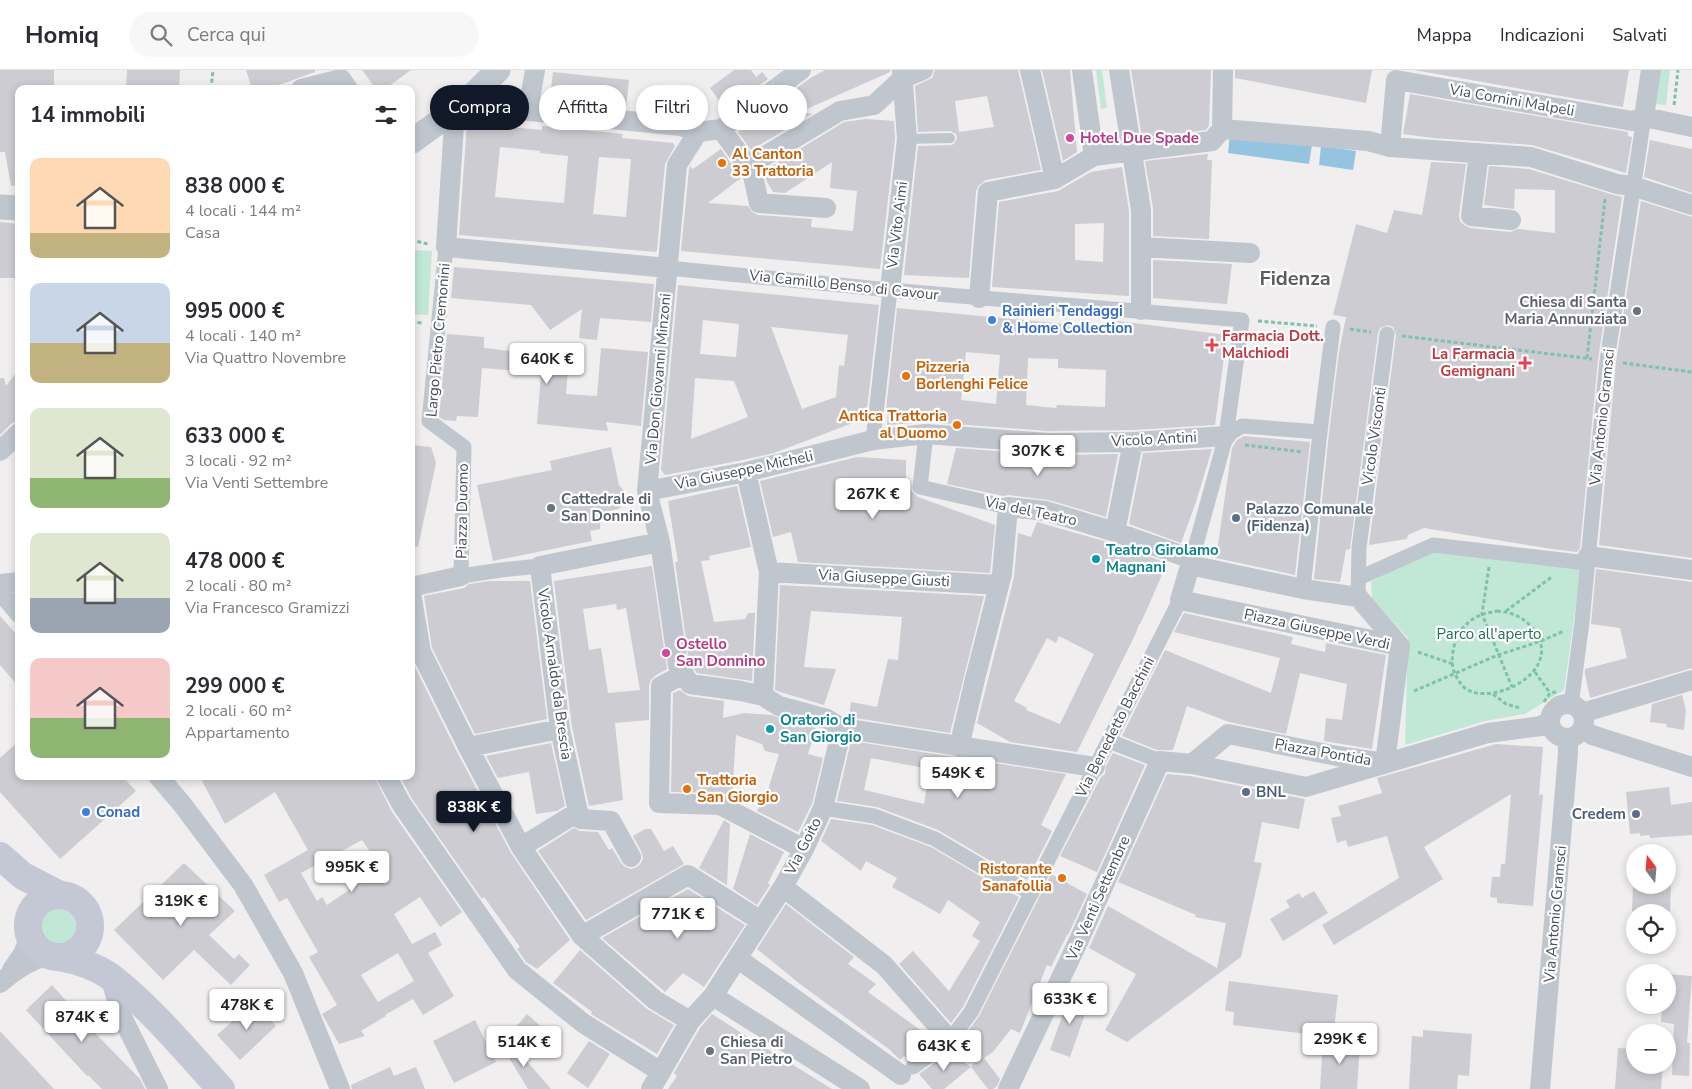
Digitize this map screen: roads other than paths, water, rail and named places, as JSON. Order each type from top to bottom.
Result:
[{"type":"main road","points":[[2,858],[23,876],[60,895],[71,897],[82,905],[90,920],[88,938],[83,946],[67,956],[53,956]]},
{"type":"main road","points":[[2,858],[22,898],[29,931],[37,947],[53,956],[79,961],[110,977],[144,1007],[221,1089]]},
{"type":"main road","points":[[29,931],[29,918],[37,904],[43,899],[60,895]]},
{"type":"main road","points":[[90,929],[110,977]]},
{"type":"street","points":[[469,85],[476,70]]},
{"type":"street","points":[[482,85],[498,70]]},
{"type":"street","points":[[529,104],[535,70]]},
{"type":"street","points":[[781,85],[801,70]]},
{"type":"street","points":[[748,166],[840,111],[874,105],[903,74],[923,70]]},
{"type":"street","points":[[1030,70],[1055,179]]},
{"type":"street","points":[[1082,70],[1094,156]]},
{"type":"street","points":[[1119,70],[1141,210],[1141,310]]},
{"type":"street","points":[[979,298],[988,192],[1055,179],[1094,156],[1212,141],[1222,129],[1223,70]]},
{"type":"street","name":"Via Antonio Gramsci","points":[[1540,1089],[1568,763],[1575,721],[1572,698],[1582,622],[1583,560],[1607,361],[1651,70]]},
{"type":"street","name":"Via Vito Aimi","points":[[873,440],[907,139],[902,86],[903,74]]},
{"type":"street","name":"Via Cornini Malpeli","points":[[1390,147],[1397,75],[1632,121],[1644,117],[1692,127]]},
{"type":"street","points":[[317,85],[341,79],[345,85]]},
{"type":"street","points":[[529,110],[681,126],[698,132],[718,129]]},
{"type":"street","points":[[415,139],[430,128]]},
{"type":"street","points":[[1222,129],[1368,141],[1390,147],[1531,157],[1692,205]]},
{"type":"street","points":[[446,247],[458,130]]},
{"type":"street","points":[[722,130],[748,166],[753,176],[759,203],[826,208]]},
{"type":"street","name":"Via Don Giovanni Minzoni","points":[[648,491],[677,165],[698,132]]},
{"type":"street","points":[[1479,153],[1471,216],[1511,220]]},
{"type":"street","points":[[0,207],[15,208]]},
{"type":"street","name":"Via Camillo Benso di Cavour","points":[[446,247],[890,290],[1242,320]]},
{"type":"street","name":"Largo Pietro Cremonini","points":[[446,247],[429,422],[464,446]]},
{"type":"street","points":[[1141,247],[1250,253]]},
{"type":"street","name":"Via Benedetto Bacchini","points":[[903,1077],[950,1040],[971,1012],[1180,600],[1225,440],[1242,320]]},
{"type":"street","points":[[1303,589],[1333,327]]},
{"type":"street","name":"Vicolo Visconti","points":[[1359,588],[1359,548],[1387,334]]},
{"type":"street","points":[[1225,440],[1242,426],[1320,432]]},
{"type":"street","name":"Vicolo Antini","points":[[873,440],[926,434],[1048,442],[1225,440]]},
{"type":"street","name":"Via del Teatro","points":[[926,434],[920,487],[1008,507],[1046,511],[1115,532],[1191,562]]},
{"type":"street","points":[[0,450],[15,437]]},
{"type":"street","name":"Via Giuseppe Micheli","points":[[648,491],[746,472],[873,440]]},
{"type":"street","points":[[1115,532],[1133,442]]},
{"type":"street","name":"Piazza Duomo","points":[[461,576],[464,446]]},
{"type":"street","points":[[746,472],[769,572],[763,696]]},
{"type":"street","points":[[648,491],[660,542],[678,665],[690,684],[763,696],[779,706],[826,719],[842,728],[1095,767]]},
{"type":"street","points":[[959,747],[1002,574],[1008,507]]},
{"type":"street","points":[[540,566],[660,542]]},
{"type":"street","points":[[1191,562],[1303,589],[1359,588],[1433,545],[1692,570]]},
{"type":"street","name":"Piazza Duomo","points":[[415,586],[461,576],[540,566]]},
{"type":"street","name":"Vicolo Arnaldo da Brescia","points":[[540,566],[560,729],[578,812]]},
{"type":"street","name":"Via Giuseppe Giusti","points":[[769,572],[999,585]]},
{"type":"street","points":[[0,584],[15,582]]},
{"type":"street","name":"Piazza Giuseppe Verdi","points":[[1359,588],[1400,646]]},
{"type":"street","points":[[0,590],[15,608]]},
{"type":"street","name":"Piazza Giuseppe Verdi","points":[[1180,600],[1400,646]]},
{"type":"street","points":[[415,614],[422,652],[468,747],[521,847],[582,936],[655,1000],[690,1021]]},
{"type":"street","points":[[1400,646],[1385,763],[1488,732],[1541,726],[1550,722],[1555,734],[1561,737],[1575,721],[1692,680]]},
{"type":"street","points":[[684,674],[661,686],[659,803],[720,806],[804,849]]},
{"type":"street","points":[[1575,721],[1595,736],[1692,767]]},
{"type":"street","name":"Via Goito","points":[[656,1081],[690,1021],[714,996],[804,849],[823,808],[842,728]]},
{"type":"street","points":[[468,747],[560,729]]},
{"type":"street","name":"Piazza Pontida","points":[[1192,764],[1228,734],[1337,756],[1385,763]]},
{"type":"street","points":[[1108,741],[1160,761]]},
{"type":"street","name":"Piazza Pontida","points":[[1160,761],[1192,764],[1306,787],[1385,763]]},
{"type":"street","name":"Via Venti Settembre","points":[[1008,1089],[1079,940],[1160,761]]},
{"type":"street","points":[[161,780],[243,884],[292,972],[340,1089]]},
{"type":"street","points":[[388,780],[402,805],[517,970],[656,1081]]},
{"type":"street","points":[[823,808],[874,816],[935,839],[984,868],[1032,893]]},
{"type":"street","points":[[521,847],[578,812],[581,820],[611,821],[631,857]]},
{"type":"street","points":[[582,936],[688,875],[761,921]]},
{"type":"street","points":[[782,887],[884,965],[950,1040]]},
{"type":"street","points":[[5,979],[23,954],[29,931]]},
{"type":"street","points":[[5,979],[30,961],[53,956]]},
{"type":"street","points":[[737,958],[903,1077]]},
{"type":"street","points":[[110,977],[122,1017],[158,1089]]},
{"type":"street","points":[[714,996],[860,1089]]},
{"type":"lane","points":[[907,139],[950,138]]},
{"type":"water","points":[[1230,134],[1312,145],[1309,164],[1228,153]]},
{"type":"water","points":[[1321,146],[1356,151],[1353,170],[1319,165]]},
{"type":"place","name":"Hotel Due Spade","points":[[1070,138]]},
{"type":"place","name":"Al Canton 33 Trattoria","points":[[722,163]]},
{"type":"place","name":"Chiesa di Santa Maria Annunziata","points":[[1637,311]]},
{"type":"place","name":"Rainieri Tendaggi & Home Collection","points":[[992,320]]},
{"type":"place","name":"Farmacia Dott. Malchiodi","points":[[1212,345]]},
{"type":"place","name":"La Farmacia Gemignani","points":[[1525,363]]},
{"type":"place","name":"Pizzeria Borlenghi Felice","points":[[906,376]]},
{"type":"place","name":"Antica Trattoria al Duomo","points":[[957,425]]},
{"type":"place","name":"Cattedrale di San Donnino","points":[[551,508]]},
{"type":"place","name":"Palazzo Comunale (Fidenza)","points":[[1236,518]]},
{"type":"place","name":"Teatro Girolamo Magnani","points":[[1096,559]]},
{"type":"place","name":"Ostello San Donnino","points":[[666,653]]},
{"type":"place","name":"Oratorio di San Giorgio","points":[[770,729]]},
{"type":"place","name":"Trattoria San Giorgio","points":[[687,789]]},
{"type":"place","name":"BNL","points":[[1246,792]]},
{"type":"place","name":"Conad","points":[[86,812]]},
{"type":"place","name":"Credem","points":[[1636,814]]},
{"type":"place","name":"Ristorante Sanafollia","points":[[1062,878]]},
{"type":"place","name":"Chiesa di San Pietro","points":[[710,1051]]},
{"type":"district","name":"Fidenza","points":[[1295,278]]},
{"type":"park label","name":"Parco all'aperto","points":[[1489,634]]}]
